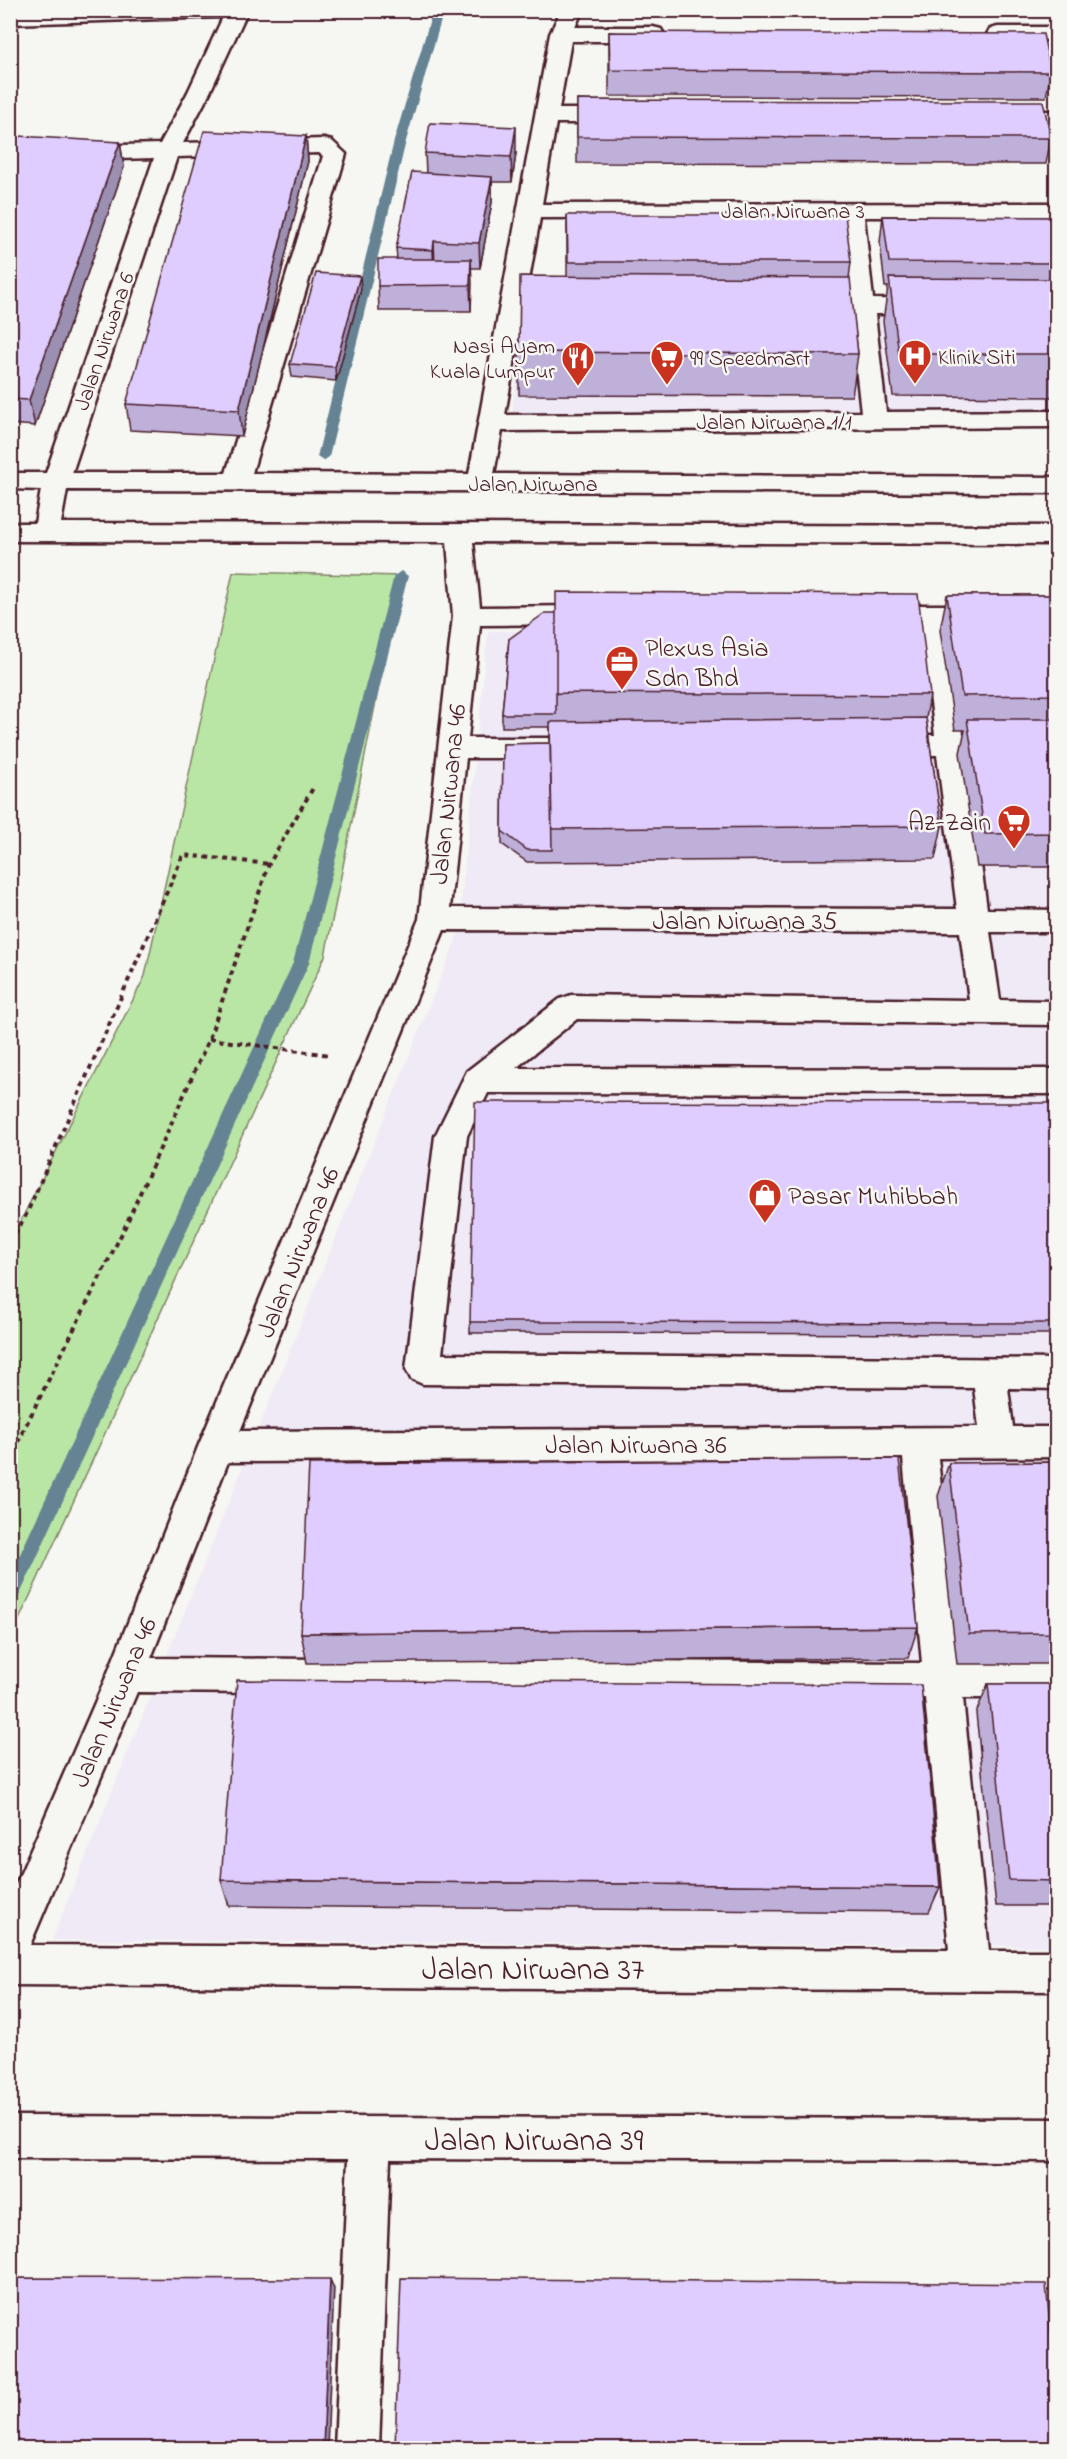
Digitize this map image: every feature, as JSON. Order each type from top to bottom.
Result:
[{"type":"street","points":[[10,18],[226,10]]},
{"type":"street","name":"Jalan Nirwana 6","points":[[46,532],[56,481],[167,152],[199,92],[237,10]]},
{"type":"street","points":[[480,483],[561,34],[572,10]]},
{"type":"street","points":[[561,34],[668,34]]},
{"type":"street","points":[[975,34],[1056,34]]},
{"type":"street","points":[[546,116],[641,117]]},
{"type":"street","points":[[985,118],[1056,118]]},
{"type":"street","points":[[11,156],[324,146],[335,154],[237,481]]},
{"type":"street","points":[[851,210],[874,420]]},
{"type":"street","name":"Jalan Nirwana 3","points":[[529,211],[1056,210]]},
{"type":"street","points":[[512,304],[594,305]]},
{"type":"street","points":[[792,306],[953,307]]},
{"type":"street","name":"Jalan Nirwana 1/1","points":[[491,423],[1056,419]]},
{"type":"street","name":"Jalan Nirwana","points":[[10,481],[1056,485]]},
{"type":"street","name":"Jalan Nirwana","points":[[10,532],[1056,535]]},
{"type":"street","name":"Jalan Nirwana 46","points":[[10,1945],[126,1676],[216,1447],[434,919],[467,616],[459,532]]},
{"type":"street","points":[[849,614],[1056,614]]},
{"type":"street","points":[[933,614],[986,1013]]},
{"type":"street","points":[[467,616],[610,615]]},
{"type":"street","points":[[855,745],[1056,744]]},
{"type":"street","points":[[452,748],[571,747]]},
{"type":"street","name":"Jalan Nirwana 35","points":[[434,919],[1056,921]]},
{"type":"street","points":[[1056,1013],[571,1007],[478,1080],[451,1137],[423,1370],[1056,1374]]},
{"type":"street","points":[[478,1080],[1056,1082]]},
{"type":"street","points":[[989,1374],[998,1442]]},
{"type":"street","points":[[919,1442],[971,1971]]},
{"type":"street","name":"Jalan Nirwana 36","points":[[216,1447],[1056,1442]]},
{"type":"street","points":[[126,1676],[1056,1681]]},
{"type":"street","name":"Jalan Nirwana 37","points":[[10,1965],[1056,1971]]},
{"type":"street","name":"Jalan Nirwana 39","points":[[10,2137],[1056,2140]]},
{"type":"street","points":[[357,2448],[370,2138]]},
{"type":"path","points":[[10,1457],[124,1229],[209,1039],[269,864],[313,788]]},
{"type":"path","points":[[10,1242],[26,1215],[183,855],[269,864]]},
{"type":"path","points":[[209,1039],[280,1048]]},
{"type":"shaded area","points":[[525,311],[1056,314],[1056,409],[512,412]]},
{"type":"shaded area","points":[[1056,628],[1056,1946],[52,1940],[458,935],[488,631]]},
{"type":"green space","points":[[233,572],[401,576],[325,956],[11,1637],[11,1240],[145,976]]},
{"type":"building","points":[[609,32],[1043,34],[1051,72],[610,70]]},
{"type":"building","points":[[577,100],[1043,101],[1051,138],[577,137]]},
{"type":"building","points":[[430,123],[516,127],[511,157],[425,153]]},
{"type":"building","points":[[204,131],[306,136],[239,410],[126,404]]},
{"type":"building","points":[[18,136],[120,142],[29,400],[10,399],[10,155]]},
{"type":"building","points":[[412,172],[492,177],[479,243],[434,241],[433,250],[396,248]]},
{"type":"building","points":[[567,215],[845,215],[851,262],[568,262]]},
{"type":"building","points":[[883,216],[1056,217],[1056,263],[889,262]]},
{"type":"building","points":[[378,259],[471,259],[470,285],[378,286]]},
{"type":"building","points":[[316,273],[360,276],[335,367],[290,364]]},
{"type":"building","points":[[520,276],[850,278],[858,354],[519,352]]},
{"type":"building","points":[[889,278],[1056,279],[1056,354],[899,354]]},
{"type":"building","points":[[556,592],[918,594],[930,695],[556,693]]},
{"type":"building","points":[[947,595],[1056,595],[1056,695],[962,696]]},
{"type":"building","points":[[545,613],[556,613],[556,714],[502,714],[509,639]]},
{"type":"building","points":[[926,718],[942,826],[552,829],[550,722]]},
{"type":"building","points":[[967,719],[1056,719],[1056,833],[985,834]]},
{"type":"building","points":[[550,743],[552,850],[527,850],[502,831],[503,744]]},
{"type":"building","name":"Pasar Muhibbah","points":[[475,1102],[1056,1103],[1056,1323],[470,1322]]},
{"type":"building","points":[[899,1459],[918,1627],[301,1633],[309,1464]]},
{"type":"building","points":[[1056,1462],[1056,1633],[969,1634],[949,1463]]},
{"type":"building","points":[[237,1680],[921,1685],[940,1887],[221,1880]]},
{"type":"building","points":[[988,1684],[1056,1684],[1056,1881],[1009,1880]]},
{"type":"building","points":[[10,2278],[330,2279],[323,2448],[10,2448]]},
{"type":"building","points":[[401,2278],[1046,2284],[1056,2390],[1056,2448],[395,2448]]},
{"type":"waterway","points":[[323,457],[400,141],[439,10]]},
{"type":"waterway","points":[[10,1597],[301,963],[401,576]]},
{"type":"place","name":"Klinik Siti","points":[[915,385]]},
{"type":"place","name":"99 Speedmart","points":[[667,386]]},
{"type":"place","name":"Nasi Ayam Kuala Lumpur","points":[[578,387]]},
{"type":"place","name":"Plexus Asia Sdn Bhd","points":[[622,691]]},
{"type":"place","name":"Az-Zain","points":[[1014,850]]},
{"type":"place","name":"Pasar Muhibbah","points":[[765,1224]]}]
